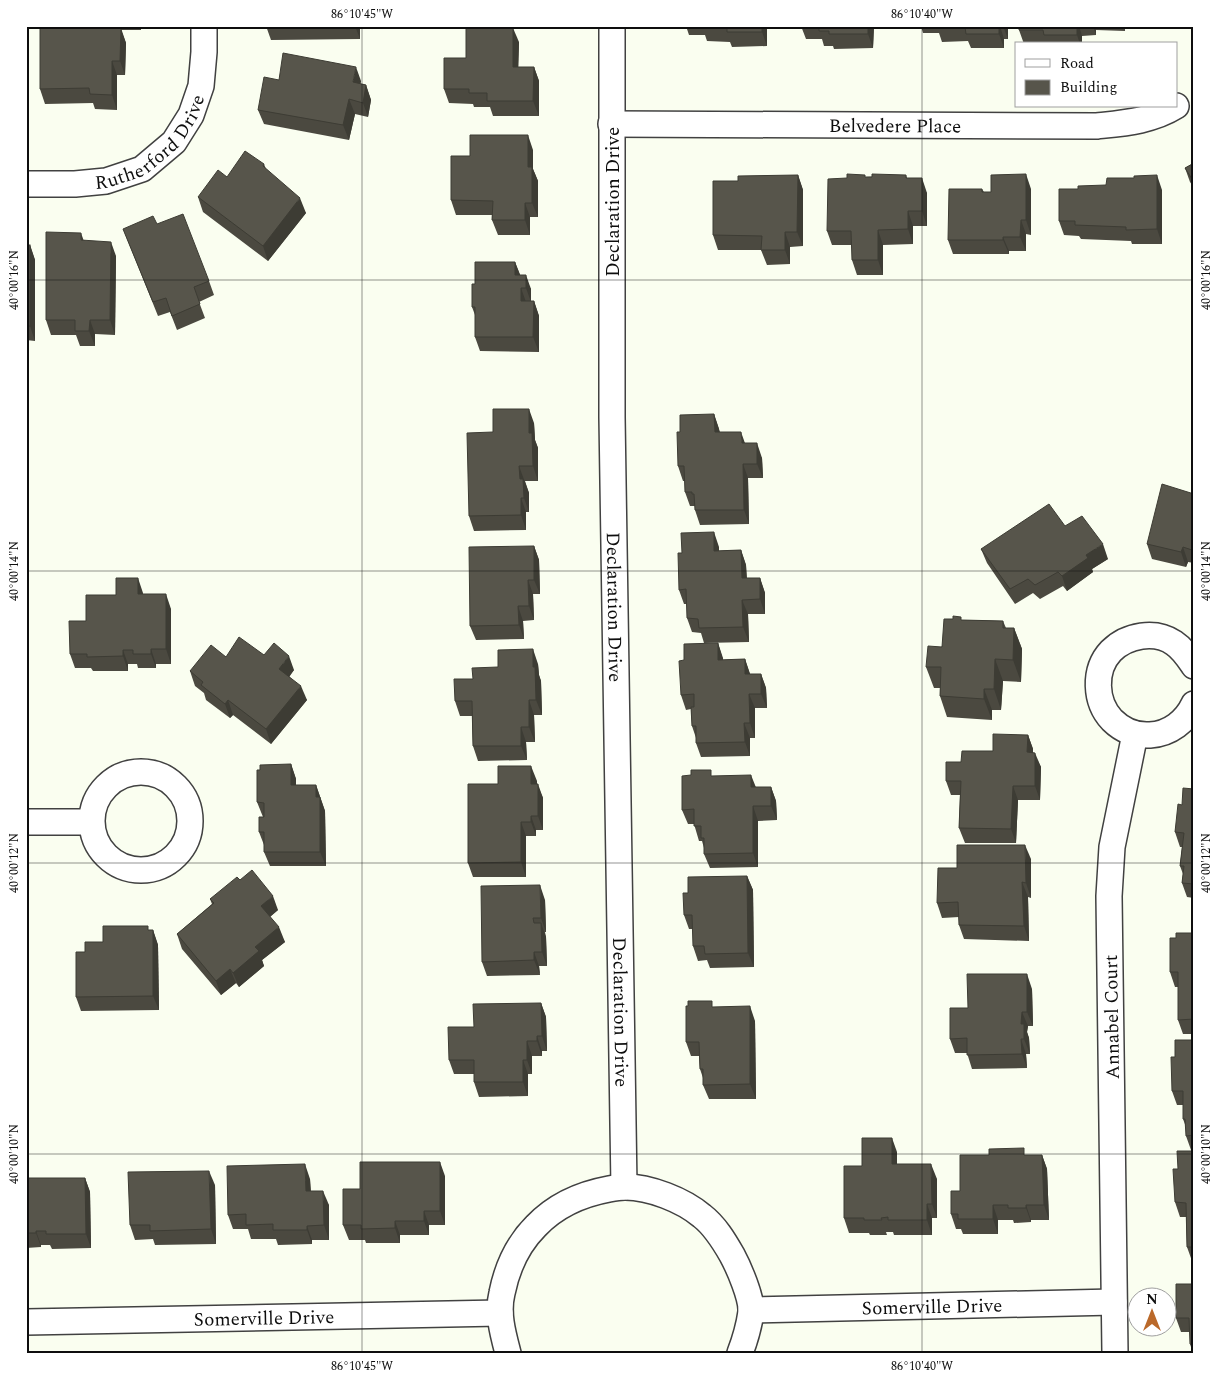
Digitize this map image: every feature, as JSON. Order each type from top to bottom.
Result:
[{"type":"street","name":"Rutherford Drive","points":[[26,184],[75,184],[106,181],[142,169],[174,142],[191,115],[201,86],[204,26]]},
{"type":"street","name":"Declaration Drive","points":[[612,26],[612,417],[624,1187]]},
{"type":"street","name":"Belvedere Place","points":[[1178,105],[1194,94]]},
{"type":"street","name":"Belvedere Place","points":[[611,124],[1098,126],[1139,121],[1164,114],[1173,108]]},
{"type":"street","points":[[1194,666],[1186,653],[1173,642],[1157,636],[1140,636],[1124,641],[1110,651],[1102,666],[1098,682],[1100,699],[1107,714],[1119,726],[1135,734],[1150,735],[1166,732],[1179,724],[1190,712],[1194,704]]},
{"type":"street","name":"Annabel Court","points":[[1115,1353],[1109,896],[1112,848],[1135,734]]},
{"type":"street","points":[[26,822],[91,822]]},
{"type":"street","points":[[508,1353],[502,1330],[500,1313],[501,1294],[513,1257],[524,1240],[535,1226],[552,1212],[580,1196],[624,1187],[664,1195],[684,1204],[702,1216],[716,1230],[726,1244],[744,1280],[751,1310],[747,1333],[740,1353]]},
{"type":"street","name":"Somerville Drive","points":[[751,1310],[1114,1302]]},
{"type":"street","name":"Somerville Drive","points":[[26,1322],[500,1313]]},
{"type":"building","points":[[702,26],[762,26],[762,32],[727,32],[727,27]]},
{"type":"building","points":[[819,26],[868,26],[868,34],[829,34],[829,31],[819,31]]},
{"type":"building","points":[[937,26],[999,26],[999,34],[966,34],[965,27]]},
{"type":"building","points":[[1019,26],[1077,26],[1077,35],[1044,35],[1043,30],[1019,30]]},
{"type":"building","points":[[466,27],[513,28],[513,67],[534,67],[533,101],[487,101],[487,93],[469,93],[469,89],[444,89],[444,58],[466,58]]},
{"type":"building","points":[[40,28],[121,28],[120,61],[112,61],[112,95],[90,94],[89,88],[40,89]]},
{"type":"building","points":[[283,53],[356,67],[353,82],[366,85],[363,103],[349,99],[343,125],[258,110],[264,77],[279,80]]},
{"type":"building","points":[[470,135],[528,135],[528,167],[532,167],[532,203],[525,203],[525,220],[492,220],[493,201],[451,200],[451,156],[470,156]]},
{"type":"building","points":[[245,151],[264,164],[263,166],[300,198],[263,246],[198,197],[218,170],[227,177]]},
{"type":"building","points":[[1194,163],[1194,182],[1185,168]]},
{"type":"building","points":[[847,174],[865,175],[865,177],[872,177],[872,174],[906,175],[906,178],[922,178],[922,211],[908,211],[908,229],[878,230],[878,260],[852,260],[851,231],[827,231],[828,179],[847,178]]},
{"type":"building","points":[[1026,174],[1026,220],[1021,220],[1020,237],[1003,237],[1003,240],[948,240],[949,189],[982,189],[982,192],[991,192],[991,175]]},
{"type":"building","points":[[798,175],[797,232],[785,232],[785,250],[761,250],[762,236],[713,235],[713,181],[738,181],[738,176]]},
{"type":"building","points":[[1157,175],[1157,229],[1126,230],[1126,227],[1075,225],[1075,221],[1059,221],[1059,189],[1078,189],[1078,186],[1106,185],[1107,178],[1134,178],[1134,176]]},
{"type":"building","points":[[183,214],[209,281],[194,287],[200,304],[172,316],[166,298],[153,302],[123,229],[153,216],[157,224]]},
{"type":"building","points":[[46,232],[81,233],[81,240],[111,242],[110,320],[90,320],[89,331],[75,331],[75,320],[46,320]]},
{"type":"building","points":[[26,245],[30,245],[30,326],[26,326]]},
{"type":"building","points":[[475,262],[515,262],[515,275],[526,275],[526,288],[521,288],[521,301],[534,301],[533,337],[475,337],[475,307],[472,307],[472,284],[475,284]]},
{"type":"building","points":[[493,409],[529,409],[529,433],[532,433],[533,466],[519,466],[520,479],[523,479],[524,498],[521,498],[521,515],[469,516],[467,433],[493,432]]},
{"type":"building","points":[[714,414],[715,432],[741,432],[742,443],[757,443],[757,464],[743,464],[744,510],[695,510],[694,494],[692,492],[685,492],[684,466],[678,466],[677,432],[680,432],[680,415]]},
{"type":"building","points":[[1162,484],[1194,494],[1194,546],[1192,550],[1183,547],[1181,552],[1147,544]]},
{"type":"building","points":[[1049,504],[1065,526],[1082,516],[1103,544],[1086,555],[1088,558],[1062,576],[1058,572],[1035,585],[1028,579],[1010,589],[981,549]]},
{"type":"building","points":[[714,532],[714,551],[741,550],[742,578],[760,578],[760,599],[742,600],[743,627],[699,628],[698,619],[687,618],[686,589],[679,590],[678,553],[682,553],[681,533]]},
{"type":"building","points":[[534,546],[534,580],[528,580],[529,606],[518,606],[519,625],[470,626],[469,547]]},
{"type":"building","points":[[116,578],[138,578],[138,594],[166,594],[166,649],[151,649],[151,654],[133,654],[133,650],[123,650],[123,656],[87,657],[87,654],[70,654],[69,621],[86,621],[86,595],[116,595]]},
{"type":"building","points":[[953,616],[961,617],[961,620],[1003,621],[1003,628],[1014,628],[1013,660],[995,659],[994,689],[984,689],[984,699],[940,696],[941,667],[926,667],[928,646],[942,647],[944,619],[953,619]]},
{"type":"building","points":[[239,637],[264,655],[274,643],[289,656],[279,669],[301,686],[266,729],[228,700],[225,704],[201,685],[203,682],[190,671],[211,645],[226,657]]},
{"type":"building","points":[[718,643],[718,660],[745,659],[745,674],[761,674],[761,694],[749,694],[750,723],[744,723],[745,742],[696,743],[696,726],[692,726],[691,707],[694,707],[694,694],[681,695],[679,661],[684,660],[684,644]]},
{"type":"building","points":[[533,649],[536,700],[529,700],[529,727],[521,727],[521,746],[473,746],[472,701],[455,701],[454,679],[473,679],[472,668],[498,667],[498,650]]},
{"type":"building","points":[[993,734],[1028,735],[1027,752],[1035,753],[1035,786],[1013,786],[1011,829],[959,828],[961,781],[946,781],[946,762],[961,762],[962,751],[993,751]]},
{"type":"building","points":[[291,764],[291,785],[316,785],[316,797],[320,797],[320,852],[264,852],[264,832],[259,832],[259,817],[264,817],[264,803],[257,802],[257,770],[260,770],[260,765]]},
{"type":"building","points":[[498,766],[531,766],[531,784],[538,784],[538,816],[531,816],[531,822],[521,822],[521,862],[468,863],[468,784],[498,784]]},
{"type":"building","points":[[691,770],[711,770],[711,776],[751,775],[751,787],[771,787],[771,806],[753,806],[753,853],[704,854],[704,838],[701,838],[701,826],[694,826],[694,809],[682,810],[682,776],[691,775]]},
{"type":"building","points":[[1183,788],[1194,789],[1194,884],[1182,883],[1184,866],[1180,866],[1184,833],[1175,832],[1178,804],[1182,805]]},
{"type":"building","points":[[957,845],[1025,845],[1026,883],[1022,882],[1024,926],[959,925],[958,902],[937,903],[938,868],[957,868]]},
{"type":"building","points":[[252,870],[273,896],[261,906],[279,927],[255,947],[259,951],[233,973],[230,969],[216,981],[177,934],[214,903],[210,899],[237,877],[240,880]]},
{"type":"building","points":[[747,876],[748,953],[705,954],[704,946],[693,946],[692,915],[684,915],[683,893],[688,893],[688,877]]},
{"type":"building","points":[[540,885],[541,918],[533,918],[534,923],[541,923],[542,952],[534,952],[534,960],[482,962],[481,886]]},
{"type":"building","points":[[103,926],[148,926],[148,930],[153,930],[153,996],[76,997],[76,952],[85,952],[85,942],[103,942]]},
{"type":"building","points":[[1176,933],[1194,933],[1194,1019],[1178,1020],[1178,972],[1170,972],[1170,938],[1176,938]]},
{"type":"building","points":[[967,974],[1027,974],[1027,1012],[1022,1012],[1021,1024],[1024,1024],[1024,1039],[1021,1039],[1022,1054],[967,1055],[967,1038],[950,1039],[950,1008],[968,1008]]},
{"type":"building","points":[[688,1001],[712,1001],[712,1007],[750,1006],[750,1084],[703,1085],[703,1069],[700,1069],[699,1042],[686,1042],[686,1006],[688,1006]]},
{"type":"building","points":[[541,1003],[542,1036],[537,1036],[537,1041],[527,1041],[527,1060],[523,1060],[523,1082],[474,1082],[474,1060],[449,1060],[448,1027],[474,1027],[473,1004]]},
{"type":"building","points":[[1175,1040],[1194,1040],[1194,1135],[1186,1136],[1185,1119],[1183,1119],[1183,1091],[1172,1091],[1171,1057],[1175,1057]]},
{"type":"building","points":[[862,1138],[892,1138],[892,1164],[931,1164],[932,1204],[927,1204],[927,1220],[888,1220],[888,1217],[881,1218],[882,1220],[844,1218],[844,1166],[862,1166]]},
{"type":"building","points":[[1024,1148],[1024,1155],[1042,1155],[1044,1205],[1008,1208],[1008,1205],[993,1205],[993,1219],[958,1219],[958,1214],[951,1214],[951,1191],[960,1191],[960,1155],[989,1155],[989,1149]]},
{"type":"building","points":[[1177,1151],[1194,1151],[1194,1247],[1187,1247],[1186,1203],[1175,1202],[1173,1169],[1178,1169]]},
{"type":"building","points":[[360,1162],[440,1162],[440,1211],[424,1211],[424,1221],[395,1221],[395,1228],[361,1229],[361,1225],[343,1225],[343,1189],[360,1189]]},
{"type":"building","points":[[305,1164],[306,1191],[323,1191],[324,1225],[307,1226],[307,1230],[273,1230],[273,1224],[246,1225],[246,1214],[228,1215],[227,1166]]},
{"type":"building","points":[[209,1171],[211,1229],[150,1231],[150,1225],[130,1225],[128,1172]]},
{"type":"building","points":[[26,1178],[85,1178],[86,1234],[46,1234],[46,1231],[26,1233]]},
{"type":"building","points":[[1176,1284],[1194,1284],[1194,1345],[1190,1344],[1189,1318],[1178,1318],[1178,1286]]}]
